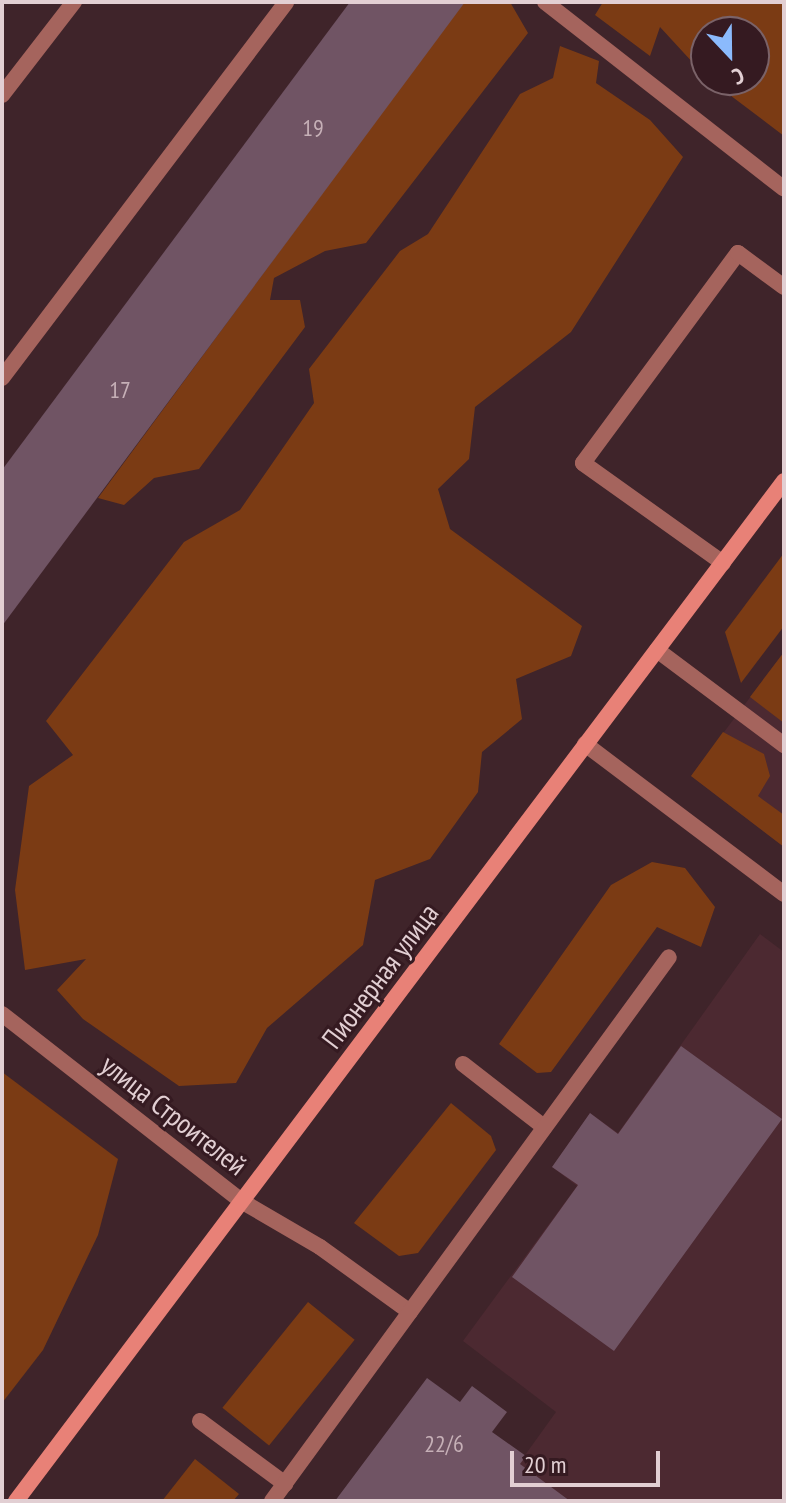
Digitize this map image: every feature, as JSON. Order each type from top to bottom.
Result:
[{"type":"main road","name":"Пионерная улица","points":[[16,1501],[784,481]]},
{"type":"street","points":[[2,95],[74,2]]},
{"type":"street","points":[[2,378],[286,2]]},
{"type":"street","points":[[545,2],[784,189]]},
{"type":"street","points":[[723,563],[583,463],[738,253],[784,287]]},
{"type":"street","points":[[657,650],[784,745]]},
{"type":"street","points":[[585,744],[784,894]]},
{"type":"street","points":[[272,1501],[669,957]]},
{"type":"street","name":"улица Строителей","points":[[6,1022],[243,1202],[320,1247],[410,1312]]},
{"type":"street","points":[[463,1064],[544,1127]]},
{"type":"street","points":[[200,1421],[285,1484]]},
{"type":"shaded area","points":[[463,2],[510,2],[528,33],[366,243],[325,251],[274,278],[270,300],[300,300],[305,327],[199,469],[154,478],[124,505],[98,498]]},
{"type":"shaded area","points":[[603,2],[784,2],[784,136],[731,96],[770,96],[770,16],[690,16],[690,60],[660,27],[650,56],[595,15]]},
{"type":"shaded area","points":[[560,46],[599,61],[596,83],[650,120],[683,157],[571,332],[475,407],[469,459],[438,489],[450,529],[582,626],[571,656],[516,679],[522,719],[482,752],[478,792],[430,859],[375,880],[363,945],[267,1028],[236,1083],[179,1086],[83,1019],[57,990],[86,959],[25,970],[15,890],[29,786],[73,755],[46,721],[184,542],[240,510],[314,403],[309,369],[400,251],[428,234],[520,94],[553,78]]},
{"type":"shaded area","points":[[784,553],[784,626],[741,683],[725,632]]},
{"type":"shaded area","points":[[784,652],[784,847],[691,776]]},
{"type":"shaded area","points":[[784,652],[784,723],[750,697]]},
{"type":"shaded area","points":[[723,732],[764,754],[770,776],[758,796],[784,815],[784,847],[691,776]]},
{"type":"shaded area","points":[[652,862],[685,868],[715,907],[701,947],[657,927],[551,1072],[537,1073],[499,1044],[611,885]]},
{"type":"shaded area","points":[[760,934],[784,952],[784,1501],[492,1501],[556,1412],[463,1341],[577,1186],[552,1167],[590,1113],[618,1133]]},
{"type":"shaded area","points":[[2,1072],[118,1159],[98,1235],[43,1350],[2,1403]]},
{"type":"shaded area","points":[[451,1103],[491,1136],[496,1150],[418,1253],[399,1256],[354,1223]]},
{"type":"shaded area","points":[[308,1302],[355,1340],[269,1445],[222,1408]]},
{"type":"shaded area","points":[[195,1459],[239,1494],[233,1501],[162,1501]]},
{"type":"building","points":[[350,2],[465,2],[2,626],[2,470]]},
{"type":"building","points":[[681,1046],[782,1119],[614,1351],[512,1277],[578,1185],[552,1167],[590,1113],[618,1134]]},
{"type":"building","points":[[427,1378],[460,1402],[472,1386],[507,1412],[492,1432],[526,1456],[520,1464],[570,1501],[335,1501]]}]
